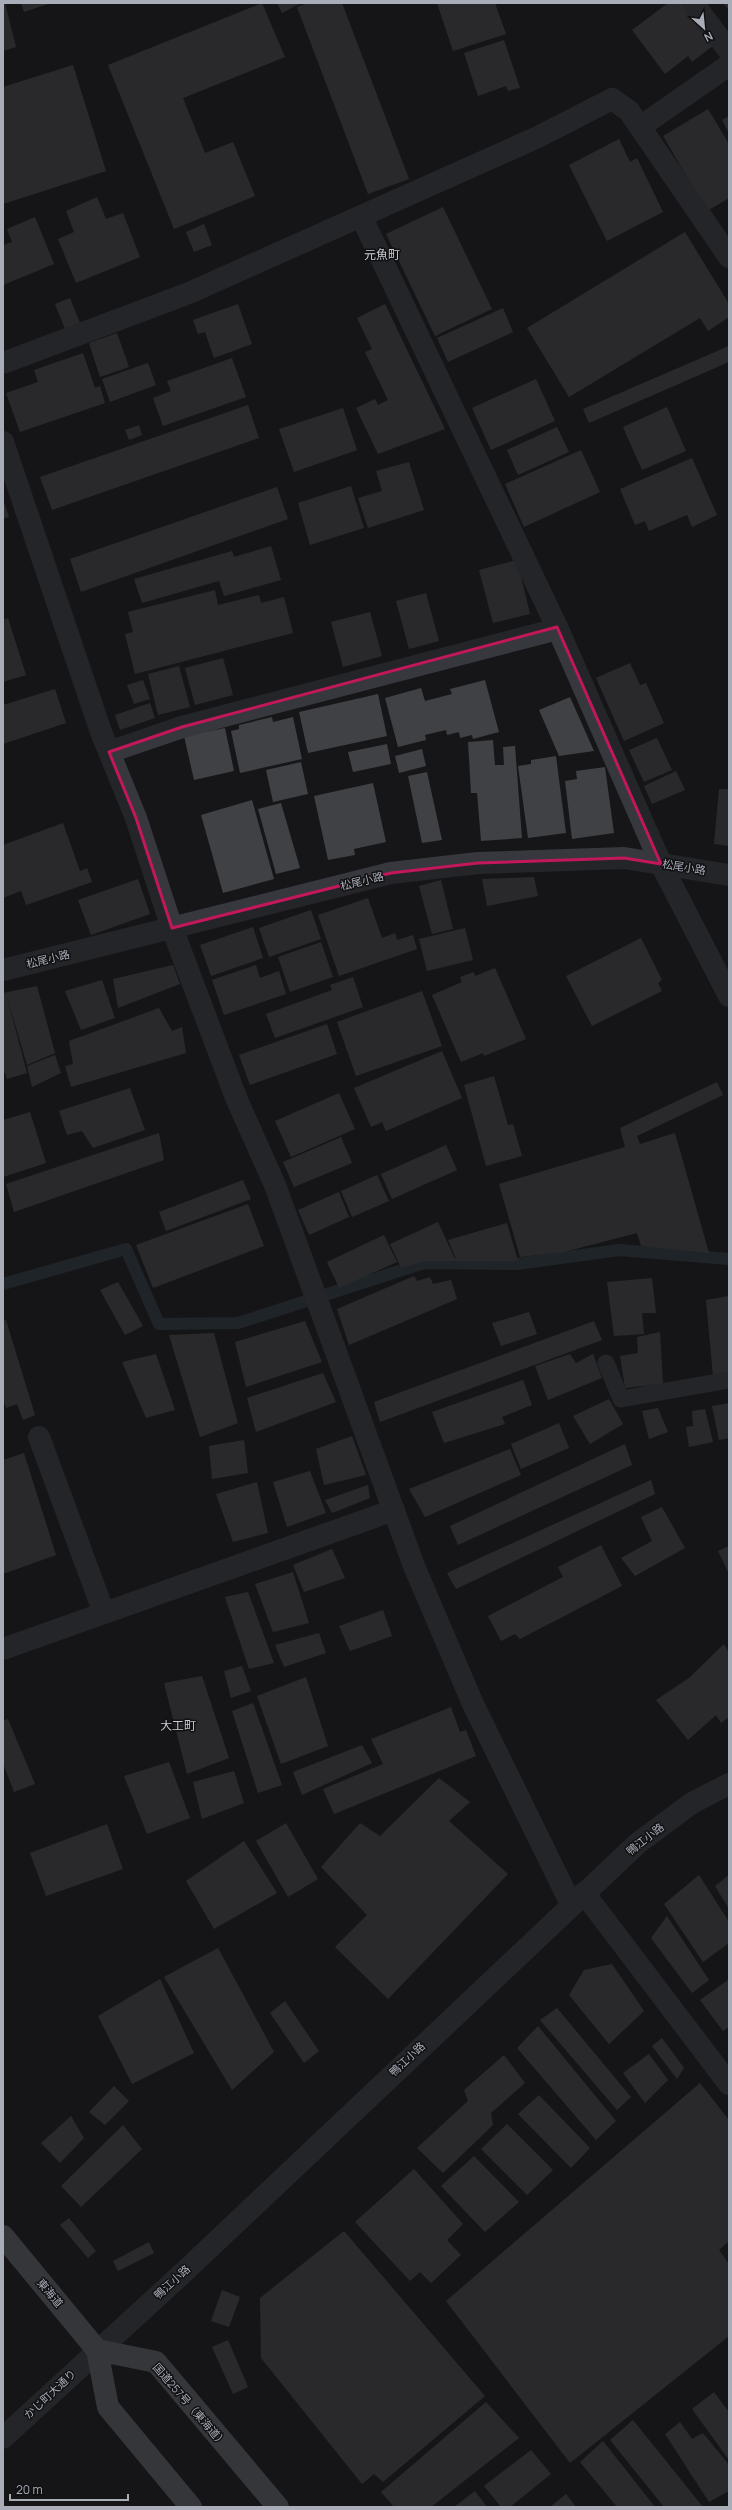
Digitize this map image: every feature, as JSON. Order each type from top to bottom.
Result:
[{"type":"highway","name":"東海道","points":[[3,2236],[97,2350]]},
{"type":"highway","points":[[97,2350],[108,2407],[191,2507]]},
{"type":"highway","name":"国道257号（東海道）","points":[[97,2350],[156,2362],[278,2507]]},
{"type":"street","points":[[693,3],[729,51]]},
{"type":"street","points":[[640,127],[729,65]]},
{"type":"street","points":[[3,363],[189,293],[538,137],[612,100],[629,111],[729,257]]},
{"type":"street","points":[[361,216],[557,627],[662,864],[729,996]]},
{"type":"street","points":[[3,442],[109,752],[136,818],[172,928],[237,1100],[275,1185],[414,1566],[473,1704],[571,1904],[584,1893],[729,2084]]},
{"type":"street","points":[[109,752],[182,727],[546,632],[557,627]]},
{"type":"street","name":"松尾小路","points":[[3,970],[391,873],[435,866],[624,858],[729,875]]},
{"type":"street","points":[[39,1437],[104,1613]]},
{"type":"street","points":[[3,1649],[394,1510]]},
{"type":"street","name":"鴨江小路","points":[[97,2350],[184,2272],[571,1904],[638,1843],[692,1803],[729,1784]]},
{"type":"street","name":"かじ町大通り","points":[[3,2438],[97,2350]]},
{"type":"lane","points":[[606,1363],[620,1399],[729,1380]]},
{"type":"highlighted area","points":[[557,627],[661,864],[624,858],[478,863],[391,873],[172,928],[136,818],[109,752],[182,727]]},
{"type":"building","points":[[3,3],[5,3],[16,47],[3,51]]},
{"type":"building","points":[[21,3],[51,3],[24,12]]},
{"type":"building","points":[[262,3],[285,57],[183,98],[205,153],[233,142],[255,196],[174,229],[108,65]]},
{"type":"building","points":[[277,3],[301,3],[282,13]]},
{"type":"building","points":[[308,3],[342,3],[409,179],[368,194],[297,7]]},
{"type":"building","points":[[437,3],[495,3],[506,34],[453,51]]},
{"type":"building","points":[[668,3],[683,3],[714,45],[692,62],[688,56],[665,74],[632,30]]},
{"type":"building","points":[[723,3],[729,3],[729,10]]},
{"type":"building","points":[[504,40],[520,88],[508,91],[506,86],[478,96],[464,53]]},
{"type":"building","points":[[73,65],[106,171],[3,204],[3,87]]},
{"type":"building","points":[[708,109],[729,144],[729,198],[707,211],[663,136]]},
{"type":"building","points":[[729,116],[729,133],[722,120]]},
{"type":"building","points":[[619,139],[630,162],[637,158],[663,212],[607,241],[569,165]]},
{"type":"building","points":[[97,197],[106,219],[123,213],[140,257],[76,283],[58,239],[74,232],[66,211]]},
{"type":"building","points":[[443,207],[492,309],[435,336],[386,234]]},
{"type":"building","points":[[35,217],[54,264],[3,285],[3,245],[12,242],[7,229]]},
{"type":"building","points":[[204,224],[212,245],[194,252],[186,232]]},
{"type":"building","points":[[685,232],[729,304],[729,317],[708,331],[700,318],[569,397],[527,328]]},
{"type":"building","points":[[70,298],[80,323],[65,329],[55,304]]},
{"type":"building","points":[[238,304],[252,344],[214,358],[205,332],[198,334],[193,320]]},
{"type":"building","points":[[385,304],[445,429],[378,454],[356,408],[375,399],[378,405],[388,400],[365,352],[372,349],[357,318]]},
{"type":"building","points":[[503,308],[513,332],[448,362],[437,338]]},
{"type":"building","points":[[117,333],[129,367],[100,377],[89,343]]},
{"type":"building","points":[[729,346],[729,362],[589,423],[583,409]]},
{"type":"building","points":[[83,353],[95,388],[100,386],[105,403],[20,432],[6,393],[38,382],[34,370]]},
{"type":"building","points":[[232,358],[246,397],[163,426],[153,398],[171,391],[167,381]]},
{"type":"building","points":[[148,363],[156,385],[110,402],[102,379]]},
{"type":"building","points":[[536,379],[555,421],[491,450],[472,408]]},
{"type":"building","points":[[248,405],[259,438],[52,510],[40,477]]},
{"type":"building","points":[[667,407],[686,451],[642,470],[623,427]]},
{"type":"building","points":[[343,408],[357,450],[294,472],[279,429]]},
{"type":"building","points":[[139,425],[142,435],[129,440],[125,430]]},
{"type":"building","points":[[557,427],[569,452],[518,475],[507,450]]},
{"type":"building","points":[[581,450],[600,492],[524,527],[505,484]]},
{"type":"building","points":[[692,458],[717,515],[692,527],[687,515],[649,531],[645,521],[635,525],[620,489]]},
{"type":"building","points":[[409,462],[424,510],[368,528],[358,498],[382,491],[376,471]]},
{"type":"building","points":[[351,486],[364,528],[310,545],[298,503]]},
{"type":"building","points":[[277,487],[288,519],[81,592],[70,559]]},
{"type":"building","points":[[3,499],[9,517],[3,519]]},
{"type":"building","points":[[271,546],[281,580],[224,596],[219,581],[142,603],[134,579],[232,551],[234,557]]},
{"type":"building","points":[[517,560],[530,614],[493,623],[479,570]]},
{"type":"building","points":[[215,590],[218,605],[259,595],[261,603],[284,597],[293,633],[135,674],[125,634],[133,632],[128,612]]},
{"type":"building","points":[[426,593],[439,641],[409,649],[396,601]]},
{"type":"building","points":[[370,612],[382,656],[343,667],[331,622]]},
{"type":"building","points":[[8,618],[26,675],[3,682],[3,620]]},
{"type":"building","points":[[223,658],[233,695],[195,705],[185,668]]},
{"type":"building","points":[[630,663],[640,685],[646,683],[664,723],[624,741],[596,678]]},
{"type":"building","points":[[179,666],[190,707],[158,715],[148,674]]},
{"type":"building","points":[[143,680],[150,699],[134,704],[127,685]]},
{"type":"building","points":[[485,680],[499,732],[473,739],[472,735],[460,738],[459,732],[447,735],[446,730],[425,735],[426,740],[398,747],[385,698],[421,688],[425,701],[452,694],[450,689]]},
{"type":"building","points":[[55,689],[66,723],[3,744],[3,705]]},
{"type":"building","points":[[378,694],[387,736],[308,753],[299,712]]},
{"type":"building","points":[[570,697],[594,751],[559,756],[539,710]]},
{"type":"building","points":[[150,703],[155,718],[120,730],[115,715]]},
{"type":"building","points":[[272,717],[273,722],[293,717],[302,759],[240,773],[231,731],[239,729],[239,725]]},
{"type":"building","points":[[225,728],[234,771],[194,780],[184,736]]},
{"type":"building","points":[[657,738],[672,770],[644,782],[629,750]]},
{"type":"building","points":[[493,740],[495,765],[504,765],[503,747],[515,746],[522,838],[481,841],[477,793],[471,793],[468,742]]},
{"type":"building","points":[[387,744],[391,764],[353,772],[348,752]]},
{"type":"building","points":[[422,749],[426,766],[399,773],[395,756]]},
{"type":"building","points":[[556,756],[566,833],[528,838],[518,766],[531,764],[531,760]]},
{"type":"building","points":[[301,762],[308,794],[273,802],[266,770]]},
{"type":"building","points":[[605,767],[614,833],[572,839],[565,781],[577,779],[576,771]]},
{"type":"building","points":[[676,771],[685,790],[652,804],[644,786]]},
{"type":"building","points":[[427,772],[442,840],[422,843],[408,776]]},
{"type":"building","points":[[373,783],[386,842],[354,849],[355,855],[328,860],[314,796]]},
{"type":"building","points":[[719,789],[729,789],[729,846],[714,844]]},
{"type":"building","points":[[252,800],[274,879],[223,893],[201,815]]},
{"type":"building","points":[[281,803],[300,868],[276,874],[258,809]]},
{"type":"building","points":[[63,823],[80,871],[87,868],[92,882],[26,905],[21,891],[3,898],[3,845]]},
{"type":"building","points":[[534,877],[538,896],[487,906],[482,879]]},
{"type":"building","points":[[138,879],[150,914],[91,935],[78,900]]},
{"type":"building","points":[[441,880],[453,929],[432,934],[419,886]]},
{"type":"building","points":[[368,898],[382,938],[395,933],[397,940],[413,935],[417,949],[339,976],[318,915]]},
{"type":"building","points":[[311,910],[321,939],[269,957],[259,928]]},
{"type":"building","points":[[253,927],[263,958],[211,976],[200,945]]},
{"type":"building","points":[[465,928],[473,960],[427,971],[419,939]]},
{"type":"building","points":[[641,938],[662,980],[658,983],[662,991],[592,1026],[566,976]]},
{"type":"building","points":[[321,942],[333,977],[290,992],[278,957]]},
{"type":"building","points":[[173,965],[180,984],[118,1008],[113,979]]},
{"type":"building","points":[[256,965],[260,978],[279,971],[286,994],[224,1015],[212,980]]},
{"type":"building","points":[[495,968],[526,1039],[484,1056],[483,1053],[461,1062],[432,995],[462,982],[460,977],[474,972],[475,976]]},
{"type":"building","points":[[353,977],[363,1007],[275,1038],[266,1014],[332,990],[330,985]]},
{"type":"building","points":[[102,980],[115,1018],[81,1030],[65,991]]},
{"type":"building","points":[[37,986],[55,1053],[27,1065],[7,997],[27,1073],[7,1079],[3,1068],[3,993]]},
{"type":"building","points":[[422,991],[442,1046],[356,1076],[337,1022]]},
{"type":"building","points":[[159,1008],[172,1031],[182,1027],[186,1053],[71,1087],[65,1066],[73,1064],[69,1041]]},
{"type":"building","points":[[327,1024],[337,1054],[250,1085],[239,1055]]},
{"type":"building","points":[[442,1051],[462,1098],[386,1131],[382,1122],[371,1127],[354,1088]]},
{"type":"building","points":[[55,1055],[61,1073],[32,1087],[27,1066]]},
{"type":"building","points":[[494,1076],[508,1125],[513,1124],[522,1156],[486,1166],[464,1085]]},
{"type":"building","points":[[717,1082],[723,1095],[637,1136],[640,1144],[675,1133],[709,1253],[641,1246],[637,1233],[564,1252],[520,1257],[499,1184],[625,1147],[620,1128]]},
{"type":"building","points":[[130,1088],[145,1130],[93,1148],[82,1131],[67,1135],[59,1111]]},
{"type":"building","points":[[339,1093],[355,1129],[291,1157],[275,1121]]},
{"type":"building","points":[[30,1112],[46,1163],[3,1177],[3,1120]]},
{"type":"building","points":[[159,1133],[164,1160],[14,1212],[6,1184]]},
{"type":"building","points":[[341,1137],[352,1163],[294,1187],[283,1162]]},
{"type":"building","points":[[446,1145],[457,1170],[392,1199],[381,1174]]},
{"type":"building","points":[[377,1175],[389,1201],[352,1217],[341,1191]]},
{"type":"building","points":[[243,1180],[251,1199],[166,1231],[159,1212]]},
{"type":"building","points":[[339,1192],[349,1217],[309,1235],[298,1210]]},
{"type":"building","points":[[248,1204],[264,1246],[153,1288],[136,1245]]},
{"type":"building","points":[[438,1222],[456,1261],[424,1261],[401,1268],[390,1244]]},
{"type":"building","points":[[507,1223],[518,1261],[457,1261],[448,1240]]},
{"type":"building","points":[[384,1235],[397,1262],[339,1288],[327,1262]]},
{"type":"building","points":[[414,1276],[417,1281],[430,1277],[433,1284],[451,1280],[457,1299],[349,1345],[337,1309]]},
{"type":"building","points":[[652,1278],[656,1313],[642,1313],[644,1334],[614,1336],[607,1282]]},
{"type":"building","points":[[118,1282],[143,1326],[125,1335],[100,1290]]},
{"type":"building","points":[[729,1296],[729,1374],[713,1376],[706,1300]]},
{"type":"building","points":[[529,1312],[537,1334],[501,1346],[492,1323]]},
{"type":"building","points":[[6,1320],[35,1415],[23,1420],[17,1404],[6,1408],[3,1399],[3,1321]]},
{"type":"building","points":[[305,1321],[322,1362],[246,1387],[235,1342]]},
{"type":"building","points":[[594,1321],[602,1340],[380,1422],[374,1402]]},
{"type":"building","points":[[660,1332],[663,1384],[625,1388],[620,1356],[638,1353],[637,1337]]},
{"type":"building","points":[[214,1333],[238,1423],[200,1437],[169,1335]]},
{"type":"building","points":[[156,1354],[175,1410],[146,1418],[122,1362]]},
{"type":"building","points":[[570,1354],[576,1363],[593,1354],[602,1378],[548,1400],[535,1366]]},
{"type":"building","points":[[323,1373],[336,1402],[256,1432],[247,1398]]},
{"type":"building","points":[[523,1380],[532,1405],[502,1417],[505,1424],[444,1443],[432,1412]]},
{"type":"building","points":[[609,1399],[623,1424],[590,1444],[573,1416]]},
{"type":"building","points":[[729,1403],[729,1438],[719,1440],[712,1406]]},
{"type":"building","points":[[658,1408],[668,1432],[649,1439],[642,1411]]},
{"type":"building","points":[[705,1409],[713,1442],[689,1447],[686,1427],[693,1426],[692,1411]]},
{"type":"building","points":[[559,1423],[569,1448],[521,1469],[511,1444]]},
{"type":"building","points":[[352,1436],[366,1475],[324,1485],[316,1449]]},
{"type":"building","points":[[244,1440],[248,1473],[212,1479],[209,1446]]},
{"type":"building","points":[[625,1444],[632,1465],[458,1545],[450,1526]]},
{"type":"building","points":[[510,1449],[521,1475],[425,1517],[409,1489]]},
{"type":"building","points":[[24,1453],[56,1555],[3,1574],[3,1460]]},
{"type":"building","points":[[310,1471],[326,1513],[287,1527],[273,1482]]},
{"type":"building","points":[[651,1480],[655,1494],[456,1589],[447,1573]]},
{"type":"building","points":[[257,1482],[268,1533],[233,1542],[216,1494]]},
{"type":"building","points":[[368,1485],[370,1498],[332,1513],[325,1500]]},
{"type":"building","points":[[662,1507],[685,1548],[635,1576],[621,1558],[652,1541],[641,1517]]},
{"type":"building","points":[[601,1545],[622,1586],[520,1639],[515,1634],[501,1641],[488,1616],[563,1577],[558,1567]]},
{"type":"building","points":[[729,1546],[729,1574],[718,1551]]},
{"type":"building","points":[[332,1549],[345,1578],[304,1592],[293,1565]]},
{"type":"building","points":[[293,1572],[309,1623],[273,1632],[255,1584]]},
{"type":"building","points":[[248,1592],[274,1663],[249,1669],[225,1597]]},
{"type":"building","points":[[383,1610],[392,1636],[350,1651],[339,1626]]},
{"type":"building","points":[[319,1633],[326,1653],[284,1667],[275,1645]]},
{"type":"building","points":[[724,1644],[729,1653],[729,1717],[721,1723],[716,1715],[688,1740],[656,1700],[689,1678]]},
{"type":"building","points":[[242,1666],[251,1691],[231,1698],[224,1671]]},
{"type":"building","points":[[202,1676],[229,1758],[187,1774],[164,1683]]},
{"type":"building","points":[[306,1677],[328,1746],[281,1764],[257,1696]]},
{"type":"building","points":[[253,1703],[282,1785],[258,1793],[232,1711]]},
{"type":"building","points":[[451,1707],[460,1732],[466,1730],[476,1756],[334,1814],[323,1789],[383,1764],[371,1739]]},
{"type":"building","points":[[8,1719],[35,1784],[14,1792],[3,1763],[3,1721]]},
{"type":"building","points":[[362,1745],[372,1763],[302,1795],[293,1772]]},
{"type":"building","points":[[169,1762],[190,1818],[147,1834],[124,1776]]},
{"type":"building","points":[[234,1771],[244,1803],[202,1819],[193,1782]]},
{"type":"building","points":[[439,1778],[470,1802],[449,1821],[508,1874],[388,1999],[335,1947],[367,1915],[321,1867],[360,1823],[380,1836]]},
{"type":"building","points":[[286,1823],[318,1879],[288,1897],[256,1841]]},
{"type":"building","points":[[107,1824],[123,1869],[46,1896],[30,1853]]},
{"type":"building","points":[[244,1841],[277,1893],[214,1929],[186,1881]]},
{"type":"building","points":[[699,1875],[729,1922],[729,1943],[703,1962],[664,1904]]},
{"type":"building","points":[[729,1875],[729,1909],[715,1886]]},
{"type":"building","points":[[667,1916],[709,1980],[692,1993],[651,1938]]},
{"type":"building","points":[[218,1948],[274,2052],[232,2090],[164,1977]]},
{"type":"building","points":[[612,1964],[644,2011],[609,2044],[569,1995],[584,1970]]},
{"type":"building","points":[[160,1979],[194,2053],[132,2084],[98,2016]]},
{"type":"building","points":[[728,1980],[729,2027],[723,2031],[700,2000]]},
{"type":"building","points":[[285,2001],[319,2051],[304,2063],[270,2013]]},
{"type":"building","points":[[557,2008],[631,2097],[617,2110],[540,2020]]},
{"type":"building","points":[[538,2026],[616,2121],[596,2140],[517,2048]]},
{"type":"building","points":[[662,2038],[684,2068],[677,2079],[652,2046]]},
{"type":"building","points":[[649,2054],[668,2080],[645,2103],[623,2073]]},
{"type":"building","points":[[504,2055],[525,2083],[491,2113],[493,2125],[443,2173],[417,2148],[468,2101],[464,2090]]},
{"type":"building","points":[[700,2083],[729,2120],[729,2241],[719,2250],[729,2264],[729,2336],[570,2463],[446,2301]]},
{"type":"building","points":[[114,2086],[129,2101],[105,2125],[89,2112]]},
{"type":"building","points":[[539,2095],[590,2148],[571,2168],[518,2114]]},
{"type":"building","points":[[71,2116],[84,2138],[60,2163],[41,2143]]},
{"type":"building","points":[[507,2124],[553,2170],[527,2195],[481,2149]]},
{"type":"building","points":[[123,2125],[142,2149],[81,2207],[61,2186]]},
{"type":"building","points":[[474,2156],[519,2202],[485,2232],[441,2186]]},
{"type":"building","points":[[414,2169],[463,2224],[447,2240],[461,2255],[431,2283],[420,2272],[410,2281],[355,2222]]},
{"type":"building","points":[[69,2218],[96,2251],[88,2258],[60,2225]]},
{"type":"building","points":[[344,2231],[485,2396],[383,2482],[374,2474],[362,2484],[261,2358],[260,2298]]},
{"type":"building","points":[[149,2242],[154,2253],[118,2271],[113,2261]]},
{"type":"building","points":[[222,2290],[240,2297],[229,2327],[211,2321]]},
{"type":"building","points":[[228,2340],[248,2387],[233,2394],[212,2347]]},
{"type":"building","points":[[714,2392],[729,2412],[729,2460],[692,2409]]},
{"type":"building","points":[[486,2402],[519,2438],[431,2507],[394,2507],[381,2492]]},
{"type":"building","points":[[633,2420],[703,2507],[664,2507],[610,2440]]},
{"type":"building","points":[[680,2422],[692,2439],[703,2433],[729,2465],[729,2491],[709,2502],[665,2434]]},
{"type":"building","points":[[603,2441],[655,2507],[617,2507],[580,2462]]},
{"type":"building","points":[[531,2450],[551,2474],[510,2507],[501,2507],[484,2486]]},
{"type":"building","points":[[475,2491],[487,2507],[454,2507]]},
{"type":"building","points":[[566,2494],[576,2507],[550,2507]]},
{"type":"waterway","points":[[3,1284],[126,1249],[159,1324],[238,1323],[424,1263],[517,1264],[619,1250],[729,1259]]},
{"type":"district","name":"元魚町","points":[[382,255]]},
{"type":"district","name":"大工町","points":[[178,1726]]}]
